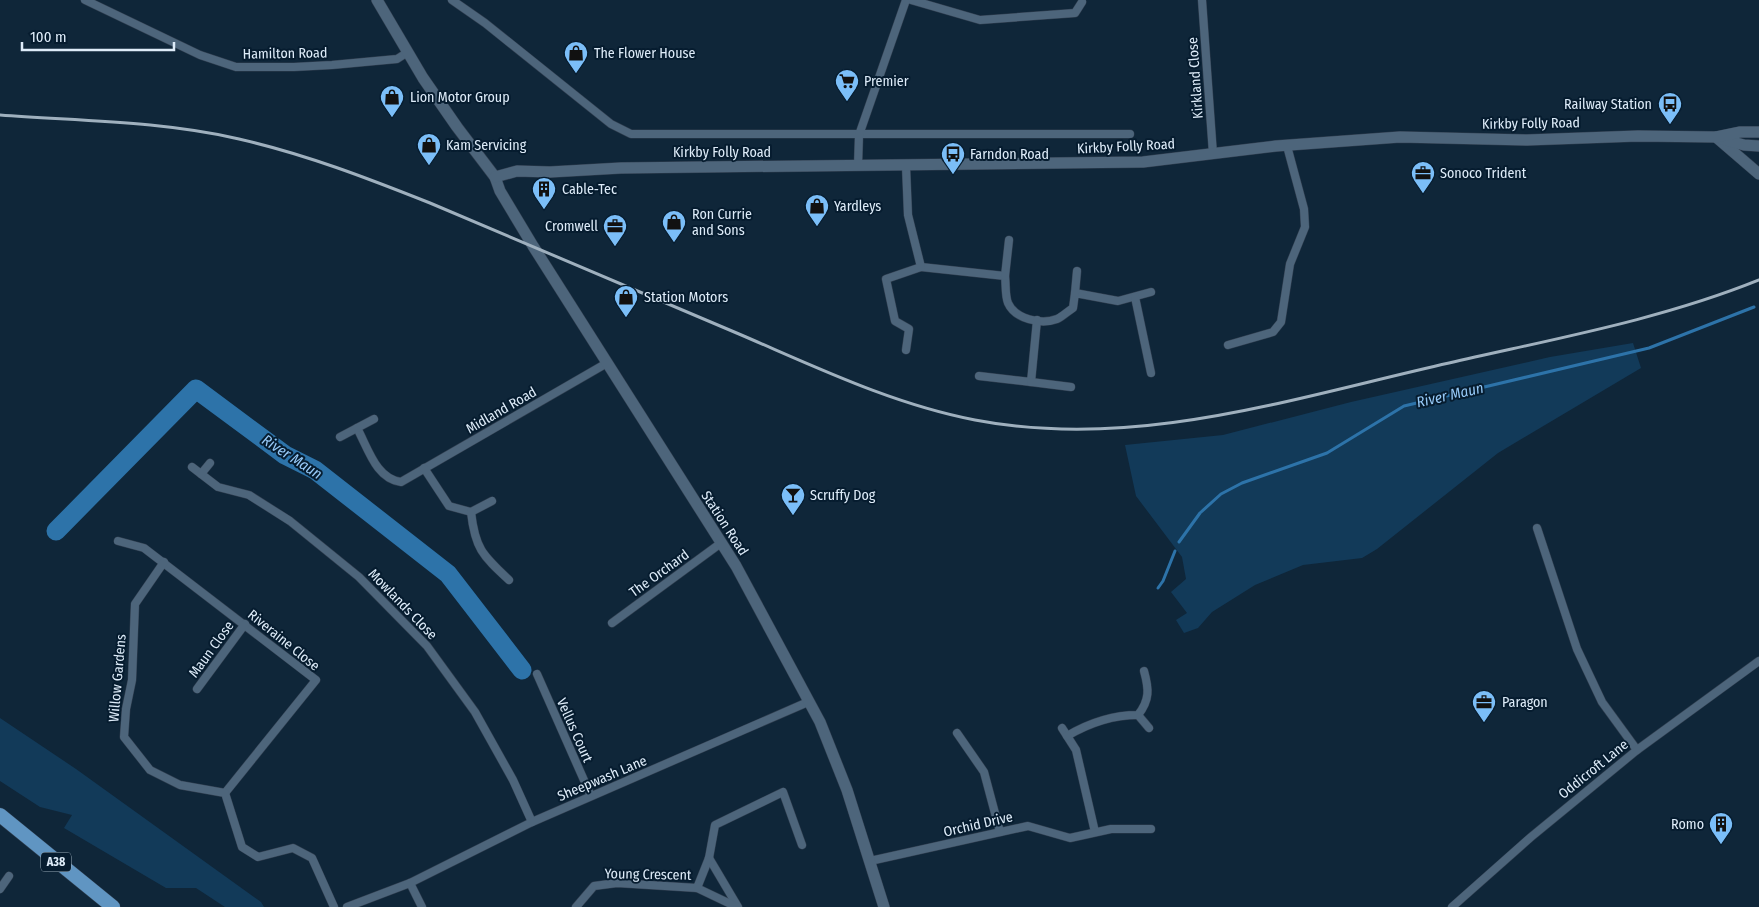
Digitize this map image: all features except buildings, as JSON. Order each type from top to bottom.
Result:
[{"type":"highway","name":"A38","points":[[0,815],[113,907]]},
{"type":"main road","name":"Station Road","points":[[377,0],[456,128],[495,177],[500,192],[721,543],[768,625],[820,722],[847,790],[884,907]]},
{"type":"main road","name":"Kirkby Folly Road","points":[[495,177],[517,170],[1143,162],[1287,146],[1400,138],[1527,140],[1638,136],[1716,137],[1740,132],[1759,132]]},
{"type":"main road","points":[[1716,137],[1744,146],[1759,146]]},
{"type":"main road","points":[[1716,137],[1759,174]]},
{"type":"street","name":"Hamilton Road","points":[[85,0],[200,55],[236,67],[332,65],[397,59],[408,52]]},
{"type":"street","name":"Kirkby Folly Road","points":[[452,0],[611,124],[631,134],[1130,134]]},
{"type":"street","points":[[858,166],[859,135],[906,0]]},
{"type":"street","points":[[911,0],[980,20],[1075,13],[1082,2]]},
{"type":"street","name":"Kirkland Close","points":[[1202,0],[1213,154]]},
{"type":"street","points":[[1228,345],[1273,332],[1281,322],[1290,264],[1306,227],[1304,209],[1287,146]]},
{"type":"street","points":[[906,166],[908,215],[921,267]]},
{"type":"street","points":[[1009,240],[1005,276],[1007,302],[1011,309],[1022,318],[1037,320],[1056,319],[1073,308],[1077,272]]},
{"type":"street","points":[[906,350],[909,329],[895,321],[886,279],[921,267],[1005,276]]},
{"type":"street","points":[[1075,293],[1118,301],[1151,292]]},
{"type":"street","points":[[1135,297],[1151,373]]},
{"type":"street","points":[[1031,382],[1037,320]]},
{"type":"street","name":"Midland Road","points":[[357,428],[383,476],[391,481],[400,482],[607,363]]},
{"type":"street","points":[[979,376],[1071,387]]},
{"type":"street","points":[[340,437],[374,419]]},
{"type":"street","points":[[201,474],[210,463]]},
{"type":"street","name":"Mowlands Close","points":[[192,467],[218,487],[249,494],[290,522],[359,577],[427,646],[475,712],[513,780],[532,822]]},
{"type":"street","points":[[424,468],[449,506],[471,512],[492,501]]},
{"type":"street","points":[[471,512],[474,539],[487,560],[509,580]]},
{"type":"street","points":[[1537,528],[1577,648],[1602,702],[1637,750]]},
{"type":"street","name":"Riveraine Close","points":[[118,540],[144,548],[164,562],[316,680],[224,793]]},
{"type":"street","name":"The Orchard","points":[[612,623],[721,543]]},
{"type":"street","name":"Willow Gardens","points":[[164,562],[135,604],[132,680],[126,709],[124,738],[150,770],[180,785],[224,793]]},
{"type":"street","name":"Maun Close","points":[[197,689],[245,624]]},
{"type":"street","name":"Oddicroft Lane","points":[[1452,907],[1531,837],[1637,750],[1759,661]]},
{"type":"street","points":[[1138,715],[1147,704],[1149,688],[1144,671]]},
{"type":"street","name":"Vellus Court","points":[[537,674],[591,796]]},
{"type":"street","name":"Sheepwash Lane","points":[[410,883],[532,822],[808,702]]},
{"type":"street","points":[[1067,736],[1086,725],[1125,715],[1138,715],[1149,728]]},
{"type":"street","points":[[1062,728],[1076,750],[1095,832]]},
{"type":"street","points":[[957,733],[984,772],[1000,832]]},
{"type":"street","name":"Young Crescent","points":[[576,907],[594,886],[617,883],[697,888],[709,858],[715,825],[782,792],[802,845]]},
{"type":"street","points":[[224,793],[242,847],[258,858],[293,848],[312,858],[334,907]]},
{"type":"street","name":"Orchid Drive","points":[[870,861],[1028,826],[1070,838],[1111,829],[1151,829]]},
{"type":"street","name":"Young Crescent","points":[[709,858],[738,907]]},
{"type":"street","points":[[0,888],[9,876]]},
{"type":"street","points":[[347,907],[410,883],[422,907]]},
{"type":"street","points":[[697,888],[738,907]]},
{"type":"shaded area","points":[[1633,343],[1641,368],[1498,453],[1377,549],[1362,558],[1303,565],[1255,585],[1212,612],[1198,628],[1184,633],[1176,620],[1187,613],[1171,592],[1186,579],[1182,557],[1136,496],[1125,445],[1223,435],[1351,402],[1550,357]]},
{"type":"shaded area","points":[[0,718],[76,769],[261,902],[264,907],[225,907],[196,888],[166,888],[64,828],[72,815],[40,807],[0,781]]},
{"type":"waterway","name":"River Maun","points":[[1179,542],[1200,513],[1221,494],[1242,483],[1327,453],[1404,406],[1649,348],[1754,307]]},
{"type":"waterway","name":"River Maun","points":[[56,531],[196,389],[285,455],[315,470],[448,574],[522,670]]},
{"type":"waterway","name":"River Maun","points":[[1158,588],[1163,581],[1175,551]]},
{"type":"railway","points":[[0,115],[120,122],[180,128],[239,139],[312,159],[430,203],[884,394],[944,413],[975,420],[1035,428],[1095,429],[1155,425],[1273,405],[1645,318],[1722,294],[1759,280]]},
{"type":"place","name":"The Flower House","points":[[576,74]]},
{"type":"place","name":"Premier","points":[[847,102]]},
{"type":"place","name":"Lion Motor Group","points":[[392,118]]},
{"type":"place","name":"Railway Station","points":[[1670,125]]},
{"type":"place","name":"Kam Servicing","points":[[429,166]]},
{"type":"place","name":"Farndon Road","points":[[953,175]]},
{"type":"place","name":"Sonoco Trident","points":[[1423,194]]},
{"type":"place","name":"Cable-Tec","points":[[544,210]]},
{"type":"place","name":"Yardleys","points":[[817,227]]},
{"type":"place","name":"Ron Currie and Sons","points":[[674,243]]},
{"type":"place","name":"Cromwell","points":[[615,247]]},
{"type":"place","name":"Station Motors","points":[[626,318]]},
{"type":"place","name":"Scruffy Dog","points":[[793,516]]},
{"type":"place","name":"Paragon","points":[[1484,723]]},
{"type":"place","name":"Romo","points":[[1721,845]]}]
